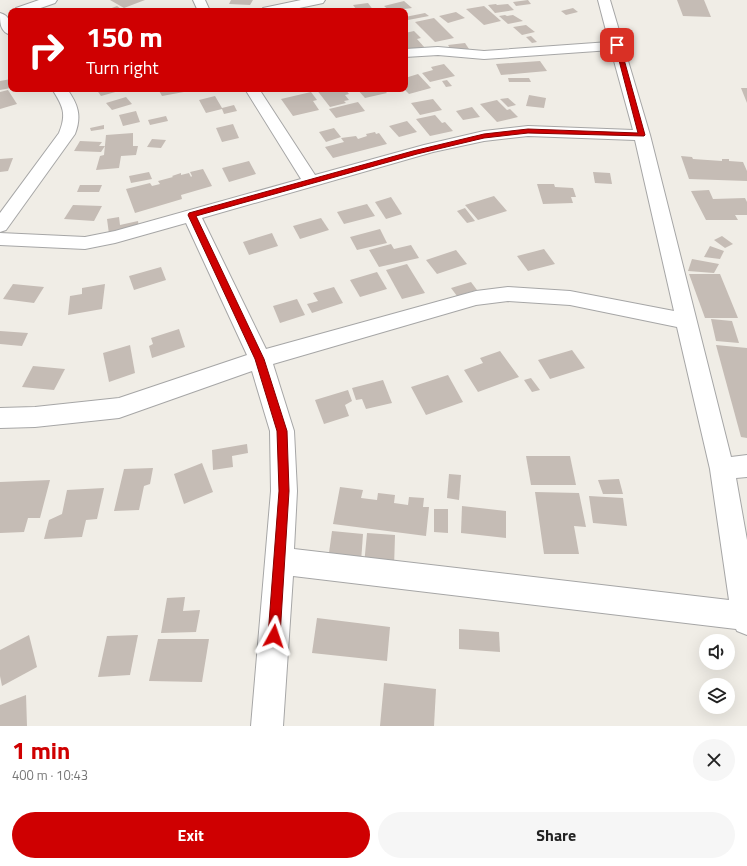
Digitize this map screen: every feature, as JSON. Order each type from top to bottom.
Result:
[{"type":"street","points":[[28,8],[51,0]]},
{"type":"street","points":[[281,8],[320,0]]},
{"type":"street","points":[[280,561],[746,619],[722,469],[642,135],[604,0]]},
{"type":"street","points":[[408,53],[438,51],[484,55],[617,45]]},
{"type":"street","points":[[0,226],[67,134],[73,120],[70,104],[61,92]]},
{"type":"street","points":[[255,92],[311,181]]},
{"type":"street","points":[[0,239],[85,243],[115,237],[430,148],[484,136],[528,131],[642,135]]},
{"type":"street","points":[[192,215],[260,359],[282,431],[284,491],[267,726]]},
{"type":"street","points":[[0,418],[35,417],[119,408],[260,359],[476,298],[508,294],[570,298],[687,321]]},
{"type":"street","points":[[722,469],[747,466]]},
{"type":"building","points":[[110,0],[145,0],[124,8]]},
{"type":"building","points":[[231,0],[253,0],[250,5],[229,4]]},
{"type":"building","points":[[528,0],[531,4],[516,6],[513,2]]},
{"type":"building","points":[[677,0],[704,0],[711,17],[683,16]]},
{"type":"building","points":[[404,1],[412,8],[386,8],[384,6]]},
{"type":"building","points":[[368,3],[372,8],[355,8],[353,5]]},
{"type":"building","points":[[508,4],[514,10],[495,13],[488,5]]},
{"type":"building","points":[[484,6],[501,21],[484,25],[466,9]]},
{"type":"building","points":[[573,8],[578,12],[566,15],[561,11]]},
{"type":"building","points":[[456,12],[465,18],[448,23],[439,16]]},
{"type":"building","points":[[425,13],[429,16],[408,20],[408,16]]},
{"type":"building","points":[[513,15],[523,21],[508,24],[499,16]]},
{"type":"building","points":[[434,18],[454,38],[435,42],[415,22]]},
{"type":"building","points":[[526,25],[535,32],[522,35],[513,27]]},
{"type":"building","points":[[414,31],[421,38],[417,39],[425,48],[408,52],[408,32]]},
{"type":"building","points":[[531,36],[537,42],[532,43],[526,37]]},
{"type":"building","points":[[465,43],[469,49],[452,51],[448,45]]},
{"type":"building","points":[[540,61],[547,71],[501,75],[496,64]]},
{"type":"building","points":[[444,64],[455,76],[430,82],[422,73],[433,70],[431,67]]},
{"type":"building","points":[[418,74],[431,88],[409,94],[407,92],[408,77]]},
{"type":"building","points":[[508,78],[529,78],[531,82],[509,82]]},
{"type":"building","points":[[8,80],[8,89],[0,90],[0,81]]},
{"type":"building","points":[[447,80],[452,86],[446,87],[442,81]]},
{"type":"building","points":[[741,88],[747,88],[747,103]]},
{"type":"building","points":[[8,90],[17,104],[0,109],[0,92]]},
{"type":"building","points":[[98,92],[115,92],[101,96]]},
{"type":"building","points":[[160,92],[184,92],[162,96]]},
{"type":"building","points":[[311,92],[317,100],[313,101],[319,110],[293,116],[281,99]]},
{"type":"building","points":[[318,92],[347,92],[349,94],[345,95],[349,100],[344,101],[346,103],[330,107]]},
{"type":"building","points":[[360,92],[387,93],[365,98]]},
{"type":"building","points":[[529,95],[546,98],[544,108],[526,106]]},
{"type":"building","points":[[215,96],[222,108],[234,105],[237,111],[224,114],[222,109],[206,113],[199,100]]},
{"type":"building","points":[[126,97],[132,104],[112,110],[106,103]]},
{"type":"building","points":[[508,98],[516,105],[508,107],[500,99]]},
{"type":"building","points":[[433,99],[442,110],[420,115],[411,103]]},
{"type":"building","points":[[497,100],[507,110],[510,109],[518,117],[497,122],[480,104]]},
{"type":"building","points":[[358,102],[365,111],[336,118],[329,109]]},
{"type":"building","points":[[472,107],[480,117],[463,120],[456,111]]},
{"type":"building","points":[[136,111],[140,122],[123,126],[119,115]]},
{"type":"building","points":[[435,115],[442,123],[445,122],[453,131],[430,136],[416,119]]},
{"type":"building","points":[[166,116],[168,121],[150,125],[148,120]]},
{"type":"building","points":[[407,121],[417,132],[399,137],[389,126]]},
{"type":"building","points":[[233,124],[239,138],[222,142],[216,128]]},
{"type":"building","points":[[104,125],[104,129],[91,131],[90,128]]},
{"type":"building","points":[[334,128],[341,137],[326,142],[319,132]]},
{"type":"building","points":[[375,132],[376,134],[379,133],[387,144],[333,158],[325,147],[344,142],[341,138],[356,136],[358,139],[367,136],[366,134]]},
{"type":"building","points":[[133,133],[133,146],[138,146],[136,155],[121,156],[119,168],[96,170],[100,156],[104,155],[106,135]]},
{"type":"building","points":[[152,139],[166,140],[161,148],[147,147]]},
{"type":"building","points":[[80,141],[102,142],[99,146],[105,146],[101,152],[74,151]]},
{"type":"building","points":[[681,156],[692,157],[693,159],[722,161],[722,159],[729,159],[729,161],[743,162],[747,171],[747,181],[689,179]]},
{"type":"building","points":[[13,158],[8,171],[0,172],[0,159]]},
{"type":"building","points":[[249,161],[256,174],[229,182],[222,168]]},
{"type":"building","points":[[203,169],[212,186],[181,195],[182,199],[135,213],[126,189],[150,183],[152,186],[160,184],[158,181],[181,173],[181,175],[189,173],[191,177],[190,172]]},
{"type":"building","points":[[149,172],[152,179],[131,183],[129,176]]},
{"type":"building","points":[[593,172],[610,173],[612,184],[595,183]]},
{"type":"building","points":[[537,184],[554,184],[555,187],[573,188],[576,197],[571,197],[573,203],[543,204]]},
{"type":"building","points":[[80,185],[102,185],[99,192],[77,192]]},
{"type":"building","points":[[709,190],[713,199],[745,198],[747,202],[747,215],[735,215],[738,220],[706,220],[691,191]]},
{"type":"building","points":[[494,196],[507,211],[478,220],[465,205]]},
{"type":"building","points":[[391,197],[402,214],[386,219],[375,202]]},
{"type":"building","points":[[367,204],[375,216],[344,224],[337,212]]},
{"type":"building","points":[[73,205],[102,206],[94,221],[64,219]]},
{"type":"building","points":[[465,208],[475,221],[467,223],[457,211]]},
{"type":"building","points":[[119,217],[120,225],[138,221],[139,228],[109,234],[107,219]]},
{"type":"building","points":[[321,218],[329,230],[300,239],[293,226]]},
{"type":"building","points":[[380,229],[387,243],[357,250],[350,237]]},
{"type":"building","points":[[272,233],[278,246],[249,255],[243,242]]},
{"type":"building","points":[[722,236],[733,244],[725,248],[714,240]]},
{"type":"building","points":[[391,244],[394,249],[411,245],[419,258],[379,267],[369,250]]},
{"type":"building","points":[[710,246],[724,251],[720,259],[704,257]]},
{"type":"building","points":[[544,249],[555,264],[528,271],[517,256]]},
{"type":"building","points":[[456,250],[467,264],[437,274],[426,260]]},
{"type":"building","points":[[692,259],[719,264],[714,273],[688,271]]},
{"type":"building","points":[[407,264],[425,293],[402,299],[386,270]]},
{"type":"building","points":[[161,267],[166,280],[134,290],[129,276]]},
{"type":"building","points":[[377,272],[387,289],[360,297],[350,280]]},
{"type":"building","points":[[689,274],[720,274],[738,318],[705,318]]},
{"type":"building","points":[[471,282],[477,290],[457,296],[451,288]]},
{"type":"building","points":[[13,284],[44,287],[34,303],[3,299]]},
{"type":"building","points":[[105,284],[102,309],[68,315],[70,296],[82,294],[82,288]]},
{"type":"building","points":[[334,287],[343,303],[312,313],[307,304],[318,301],[313,293]]},
{"type":"building","points":[[297,299],[305,315],[280,323],[273,306]]},
{"type":"building","points":[[711,319],[732,321],[739,343],[716,341]]},
{"type":"building","points":[[179,329],[185,347],[152,358],[149,346],[153,344],[151,338]]},
{"type":"building","points":[[0,331],[28,333],[22,346],[0,344]]},
{"type":"building","points":[[130,345],[135,373],[109,382],[103,353]]},
{"type":"building","points":[[716,345],[747,348],[747,438],[741,437]]},
{"type":"building","points":[[572,350],[585,368],[550,379],[538,360]]},
{"type":"building","points":[[500,351],[519,377],[478,392],[464,370],[483,363],[480,358]]},
{"type":"building","points":[[33,366],[65,369],[54,390],[22,387]]},
{"type":"building","points":[[448,375],[463,402],[426,415],[411,387]]},
{"type":"building","points":[[531,378],[540,390],[532,392],[524,380]]},
{"type":"building","points":[[383,380],[392,403],[366,409],[362,399],[356,400],[352,388]]},
{"type":"building","points":[[348,390],[352,401],[345,405],[349,416],[324,424],[315,400]]},
{"type":"building","points":[[247,444],[248,453],[232,456],[233,467],[213,470],[212,450]]},
{"type":"building","points":[[526,456],[570,456],[576,485],[531,485]]},
{"type":"building","points":[[202,463],[213,492],[184,504],[174,474]]},
{"type":"building","points":[[153,468],[150,484],[144,486],[139,510],[114,511],[124,469]]},
{"type":"building","points":[[449,474],[461,475],[459,500],[447,498]]},
{"type":"building","points":[[619,479],[623,494],[603,494],[598,480]]},
{"type":"building","points":[[50,480],[40,518],[28,518],[24,532],[0,533],[0,482]]},
{"type":"building","points":[[340,487],[363,490],[361,498],[377,500],[378,493],[395,495],[394,503],[408,505],[409,497],[424,498],[423,507],[429,507],[426,536],[333,524]]},
{"type":"building","points":[[104,488],[97,519],[86,520],[82,537],[44,539],[49,520],[62,514],[67,490]]},
{"type":"building","points":[[535,492],[579,493],[586,527],[574,526],[579,554],[544,554]]},
{"type":"building","points":[[589,496],[623,498],[627,526],[593,523]]},
{"type":"building","points":[[462,506],[506,511],[506,538],[461,533]]},
{"type":"building","points":[[434,509],[448,509],[448,533],[434,532]]},
{"type":"building","points":[[332,531],[363,534],[361,562],[328,560]]},
{"type":"building","points":[[367,533],[395,535],[394,567],[364,565]]},
{"type":"building","points":[[185,597],[183,611],[200,610],[196,632],[161,633],[167,598]]},
{"type":"building","points":[[317,618],[390,627],[387,661],[312,653]]},
{"type":"building","points":[[459,629],[499,632],[500,652],[459,649]]},
{"type":"building","points":[[29,635],[37,667],[2,686],[0,676],[0,650]]},
{"type":"building","points":[[138,635],[130,675],[98,677],[107,636]]},
{"type":"building","points":[[158,639],[209,639],[202,682],[149,681]]},
{"type":"building","points":[[384,683],[436,689],[434,726],[380,726]]},
{"type":"building","points":[[26,695],[27,726],[0,726],[0,705]]},
{"type":"route","points":[[274,636],[284,491],[282,431],[260,359],[192,215],[415,152],[484,136],[528,131],[642,135],[617,45]]}]
